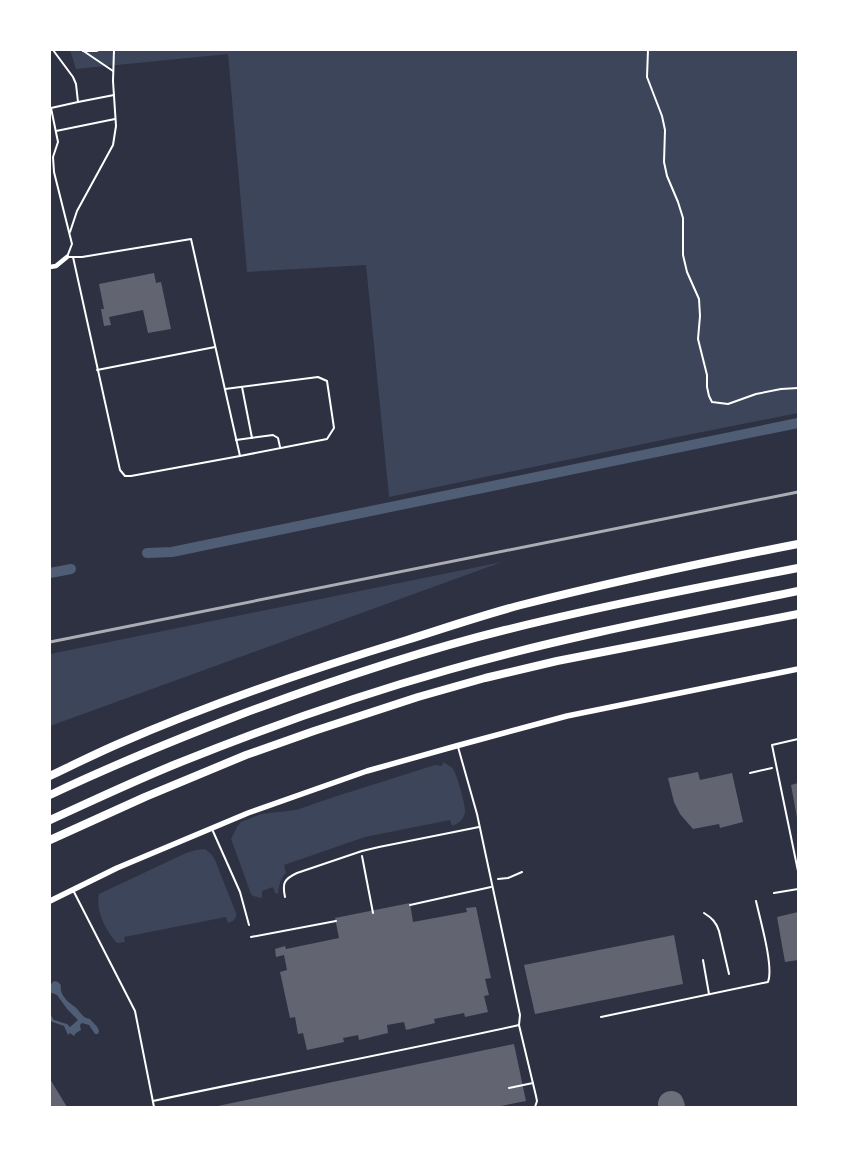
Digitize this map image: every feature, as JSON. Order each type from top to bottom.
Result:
[{"type":"highway","points":[[50,776],[118,744],[250,692],[458,624],[519,606],[650,574],[798,544]]},
{"type":"highway","points":[[50,795],[203,729],[284,698],[415,654],[504,630],[609,606],[798,568]]},
{"type":"highway","points":[[50,820],[142,778],[234,741],[345,701],[492,657],[590,633],[798,591]]},
{"type":"highway","points":[[50,840],[145,796],[246,755],[418,696],[557,660],[798,614]]},
{"type":"street","points":[[50,267],[56,266],[70,257]]},
{"type":"street","points":[[50,901],[117,868],[248,812],[367,771],[567,716],[798,669]]},
{"type":"lane","points":[[53,50],[73,77],[76,84],[78,102]]},
{"type":"lane","points":[[82,50],[99,50]]},
{"type":"lane","points":[[82,50],[113,72]]},
{"type":"lane","points":[[69,234],[77,211],[113,145],[116,118],[113,72],[114,50]]},
{"type":"lane","points":[[114,95],[51,108],[58,142],[53,157],[54,172],[72,244],[70,257],[120,470],[125,476],[131,476],[240,456],[326,439],[334,428],[327,381],[318,377],[225,389]]},
{"type":"lane","points":[[56,131],[116,118]]},
{"type":"lane","points":[[70,257],[82,258],[191,239],[240,456]]},
{"type":"lane","points":[[97,370],[215,347]]},
{"type":"lane","points":[[242,387],[252,438]]},
{"type":"lane","points":[[236,440],[273,435],[278,438],[280,448]]},
{"type":"lane","points":[[798,739],[772,745],[798,871]]},
{"type":"lane","points":[[458,745],[480,827],[520,1015],[519,1025],[533,1083],[536,1107]]},
{"type":"lane","points":[[285,897],[283,885],[287,878],[291,876],[379,846],[480,827]]},
{"type":"lane","points":[[212,828],[240,892],[249,925]]},
{"type":"lane","points":[[410,905],[492,886]]},
{"type":"lane","points":[[774,894],[798,889]]},
{"type":"lane","points":[[72,890],[135,1011],[154,1107]]},
{"type":"lane","points":[[601,1017],[768,982],[770,966],[756,901]]},
{"type":"lane","points":[[704,913],[717,924],[729,974]]},
{"type":"lane","points":[[251,937],[336,920]]},
{"type":"lane","points":[[703,960],[709,995]]},
{"type":"lane","points":[[153,1101],[519,1025]]},
{"type":"lane","points":[[509,1088],[533,1083]]},
{"type":"path","points":[[648,50],[647,77],[662,116],[665,130],[664,162],[682,218],[683,255],[687,272],[698,299],[700,316],[698,339],[709,396],[712,402],[728,404],[756,394],[798,388]]},
{"type":"path","points":[[750,773],[777,767]]},
{"type":"path","points":[[361,851],[373,913]]},
{"type":"path","points":[[490,880],[508,878],[522,872]]},
{"type":"shaded area","points":[[70,50],[798,50],[798,413],[389,497],[366,265],[247,272],[228,54],[76,69]]},
{"type":"shaded area","points":[[502,562],[50,726],[50,654]]},
{"type":"shaded area","points":[[443,762],[453,769],[463,798],[465,812],[458,823],[452,826],[450,820],[365,837],[284,865],[286,873],[280,883],[278,894],[275,893],[273,887],[262,891],[261,898],[251,894],[231,839],[241,822],[261,814],[296,810],[435,765],[442,766]]},
{"type":"shaded area","points":[[205,849],[215,860],[236,913],[233,921],[228,923],[226,917],[124,937],[125,942],[117,943],[102,920],[98,900],[99,894],[186,853]]},
{"type":"shaded area","points":[[54,981],[61,985],[61,992],[67,1000],[83,1016],[90,1019],[97,1026],[98,1034],[95,1034],[89,1025],[82,1023],[80,1025],[81,1030],[74,1036],[70,1033],[68,1035],[64,1026],[50,1021],[50,1014],[54,1020],[67,1024],[70,1027],[78,1020],[57,995],[50,994],[50,985]]},
{"type":"building","points":[[154,273],[156,283],[161,282],[171,329],[148,333],[143,310],[109,317],[111,325],[104,326],[101,309],[104,309],[99,284]]},
{"type":"building","points":[[698,772],[700,780],[732,773],[743,822],[720,828],[719,824],[693,829],[680,814],[674,802],[668,778]]},
{"type":"building","points":[[798,783],[798,818],[797,818],[791,785]]},
{"type":"building","points":[[410,903],[413,922],[467,912],[466,908],[476,907],[491,978],[485,979],[489,995],[484,996],[488,1012],[465,1017],[464,1013],[434,1019],[435,1023],[406,1030],[404,1022],[387,1025],[388,1033],[359,1040],[358,1035],[343,1038],[344,1042],[307,1050],[303,1033],[298,1034],[295,1017],[290,1018],[280,972],[287,970],[284,955],[276,957],[275,949],[285,946],[286,949],[339,938],[335,918]]},
{"type":"building","points":[[798,912],[798,960],[785,962],[777,917]]},
{"type":"building","points":[[674,935],[683,984],[535,1014],[524,965]]},
{"type":"building","points":[[514,1044],[526,1101],[496,1107],[213,1107]]},
{"type":"building","points":[[50,1079],[67,1107],[50,1107]]},
{"type":"waterway","points":[[147,553],[172,552],[798,423]]},
{"type":"waterway","points":[[50,573],[71,569]]},
{"type":"railway","points":[[50,642],[798,492]]}]
